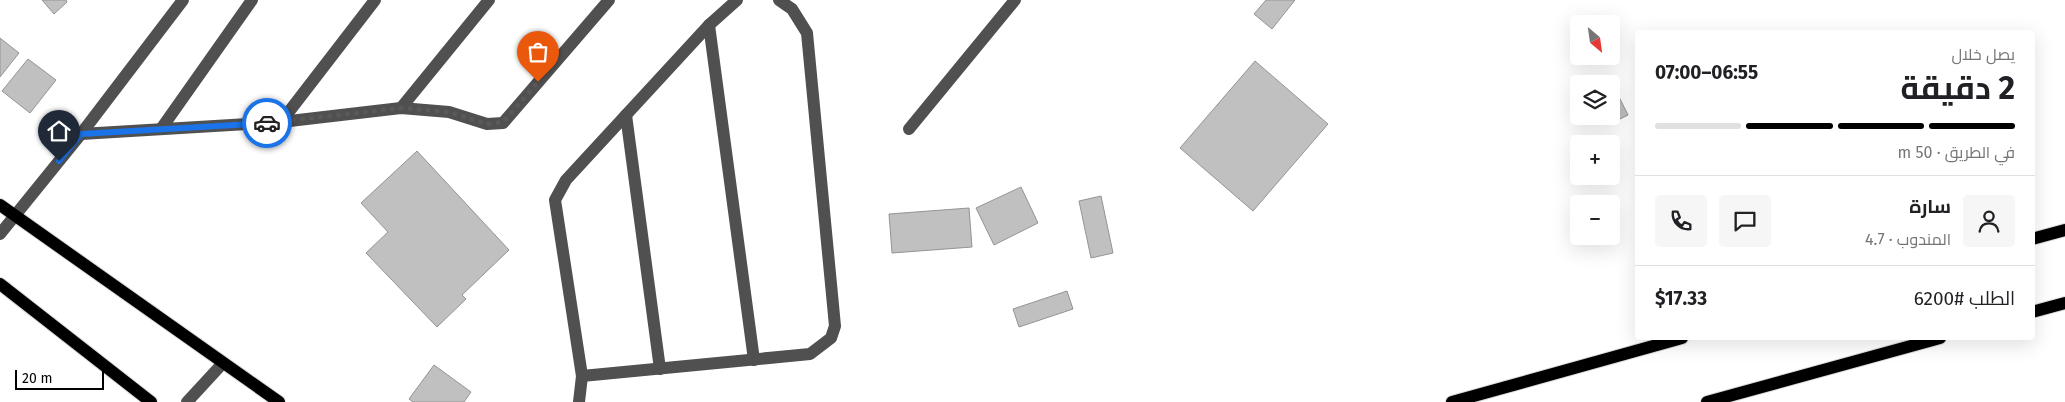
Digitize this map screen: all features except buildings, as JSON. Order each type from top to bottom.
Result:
[{"type":"main road","points":[[0,205],[279,402]]},
{"type":"main road","points":[[2035,238],[2065,230]]},
{"type":"main road","points":[[0,284],[151,402]]},
{"type":"main road","points":[[2035,311],[2065,303]]},
{"type":"main road","points":[[1452,402],[1675,340]]},
{"type":"main road","points":[[1707,402],[1933,340]]},
{"type":"lane","points":[[0,234],[81,134],[183,0]]},
{"type":"lane","points":[[161,129],[252,0]]},
{"type":"lane","points":[[281,122],[375,0]]},
{"type":"lane","points":[[401,108],[489,0]]},
{"type":"lane","points":[[81,134],[281,122],[401,108],[449,112],[487,124],[503,122],[609,0]]},
{"type":"lane","points":[[579,402],[582,376],[555,200],[566,180],[626,114],[709,25],[737,0]]},
{"type":"lane","points":[[582,376],[810,354],[831,338],[835,326],[807,33],[792,9],[779,0]]},
{"type":"lane","points":[[909,129],[1015,0]]},
{"type":"lane","points":[[709,25],[754,360]]},
{"type":"lane","points":[[626,114],[660,369]]},
{"type":"lane","points":[[188,402],[224,363]]},
{"type":"way so far","points":[[267,123],[401,108],[449,112],[487,124],[503,122],[538,82]]},
{"type":"route","points":[[59,161],[81,134],[267,123]]}]
